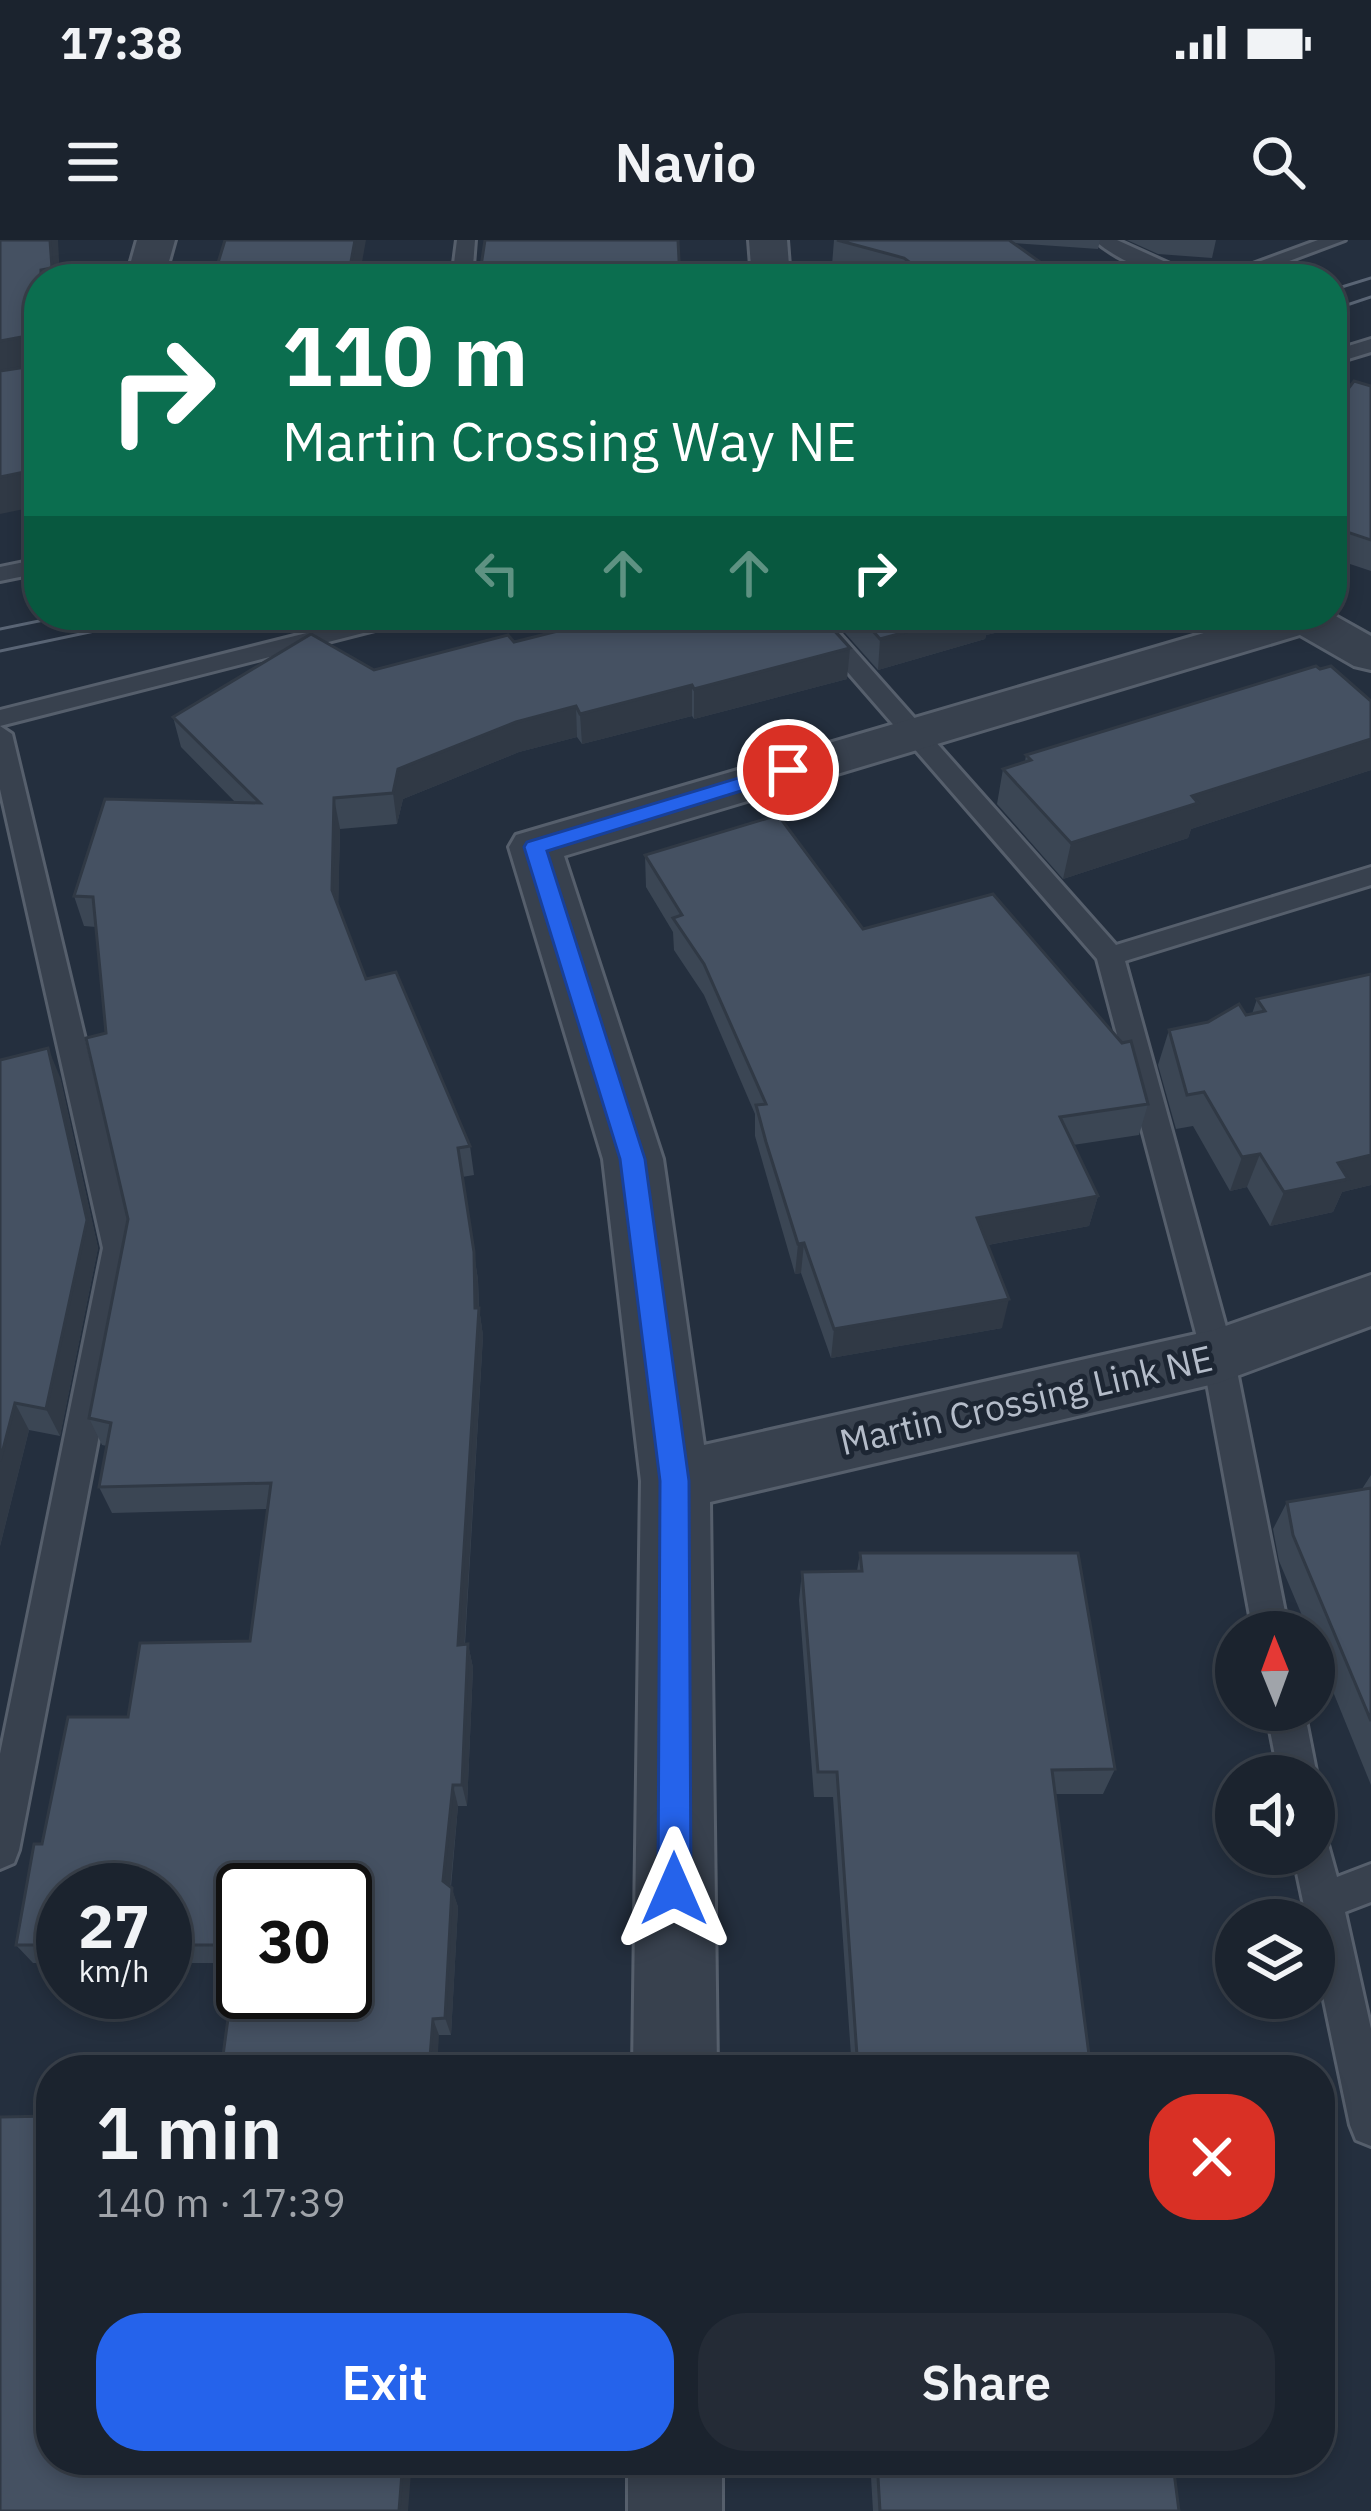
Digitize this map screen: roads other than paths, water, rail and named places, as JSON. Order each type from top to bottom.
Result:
[{"type":"street","points":[[675,2055],[674,1481],[633,1159],[535,847],[1263,630]]},
{"type":"street","points":[[1325,630],[1371,656]]},
{"type":"street","name":"Martin Crossing Link NE","points":[[674,1481],[1218,1356],[1371,1300]]},
{"type":"street","points":[[675,2475],[675,2511]]},
{"type":"lane","points":[[1103,240],[1150,264]]},
{"type":"lane","points":[[1266,264],[1336,240]]},
{"type":"lane","points":[[1351,352],[1371,368]]},
{"type":"lane","points":[[0,718],[347,630]]},
{"type":"lane","points":[[824,630],[1110,956],[1218,1356],[1267,1611]]},
{"type":"lane","points":[[0,734],[119,1248],[0,1850]]},
{"type":"lane","points":[[1110,956],[1371,876]]},
{"type":"lane","points":[[1329,1899],[1371,1882]]},
{"type":"lane","points":[[1335,1961],[1371,2125]]},
{"type":"tram line","points":[[1347,285],[1371,278]]},
{"type":"tram line","points":[[1347,305],[1371,297]]},
{"type":"tram line","points":[[0,629],[24,624]]},
{"type":"tram line","points":[[0,651],[99,630]]}]
